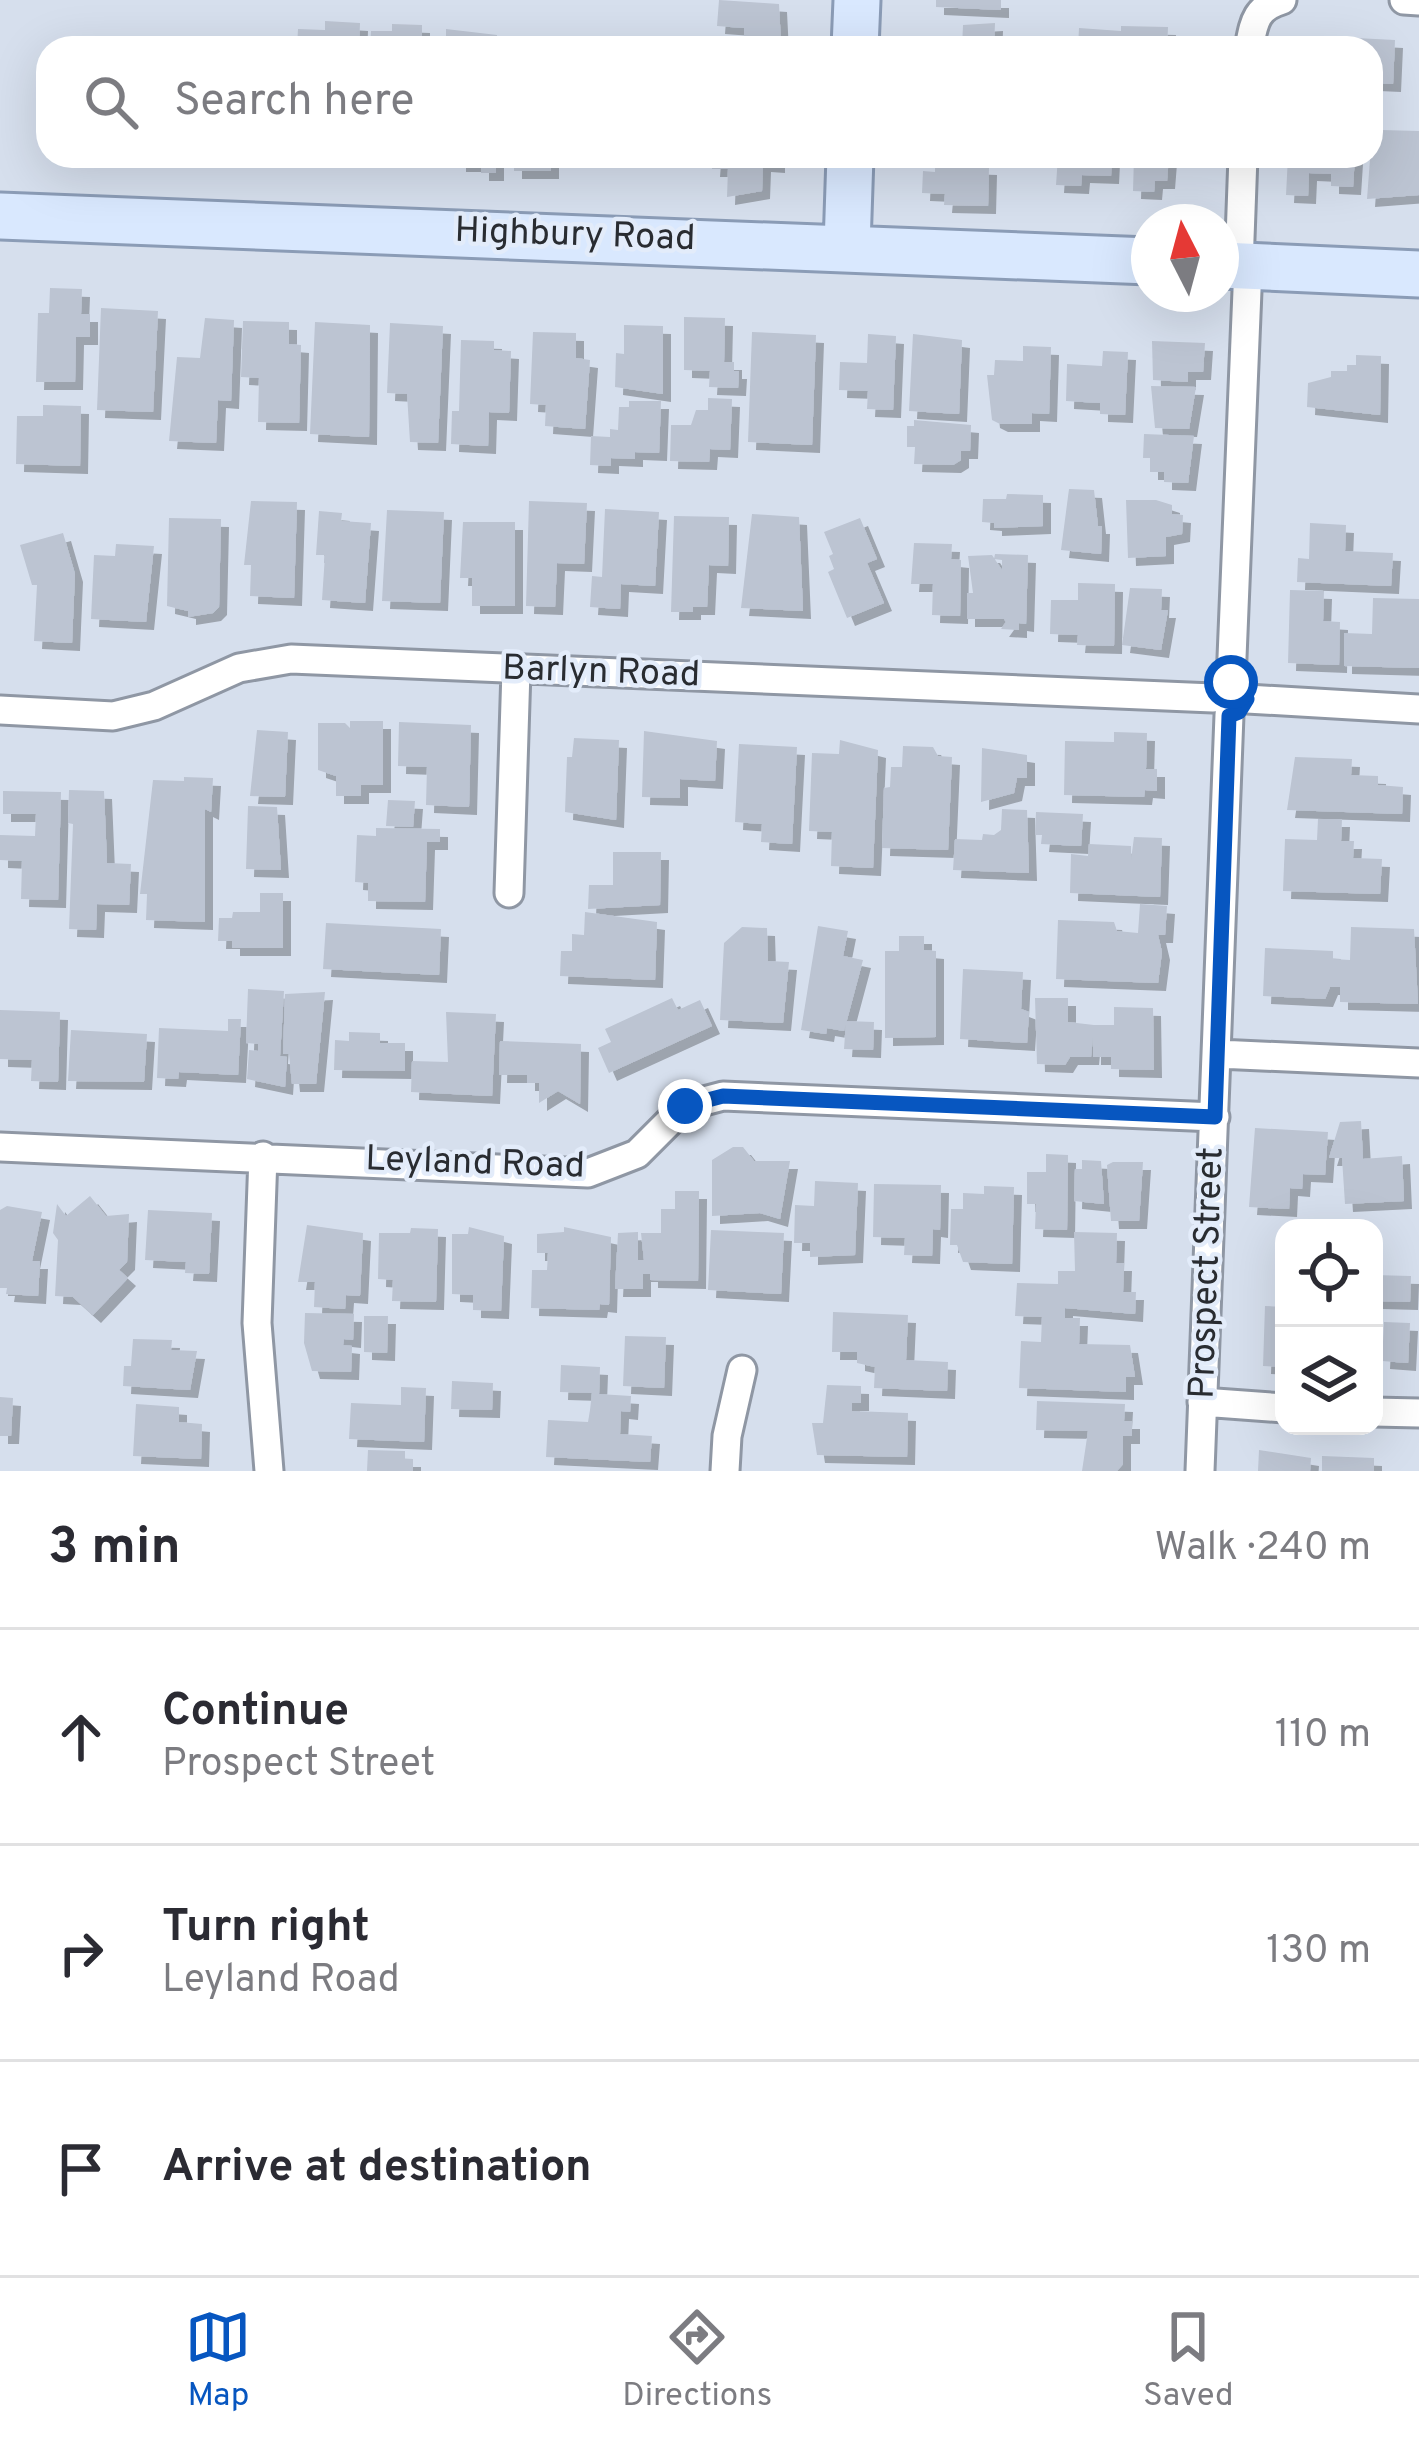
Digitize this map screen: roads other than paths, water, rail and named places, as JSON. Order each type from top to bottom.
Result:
[{"type":"main road","points":[[855,36],[856,0]]},
{"type":"main road","points":[[847,246],[850,168]]},
{"type":"main road","name":"Highbury Road","points":[[0,216],[847,246],[1131,261]]},
{"type":"main road","points":[[1239,266],[1419,274]]},
{"type":"street","points":[[1251,36],[1255,17],[1264,6],[1282,0]]},
{"type":"street","points":[[1404,0],[1419,1]]},
{"type":"street","name":"Prospect Street","points":[[1239,219],[1242,168]]},
{"type":"street","name":"Prospect Street","points":[[1199,1471],[1230,699],[1235,312]]},
{"type":"street","name":"Barlyn Road","points":[[0,710],[113,716],[154,706],[239,668],[291,659],[1419,709]]},
{"type":"street","points":[[509,893],[516,670]]},
{"type":"street","points":[[1218,1054],[1419,1063]]},
{"type":"street","name":"Leyland Road","points":[[0,1148],[588,1172],[638,1154],[685,1106],[723,1096],[1215,1117]]},
{"type":"street","points":[[263,1156],[256,1323],[269,1471]]},
{"type":"street","points":[[725,1471],[742,1370]]},
{"type":"street","points":[[1202,1402],[1275,1407]]},
{"type":"street","points":[[1383,1412],[1419,1413]]}]
